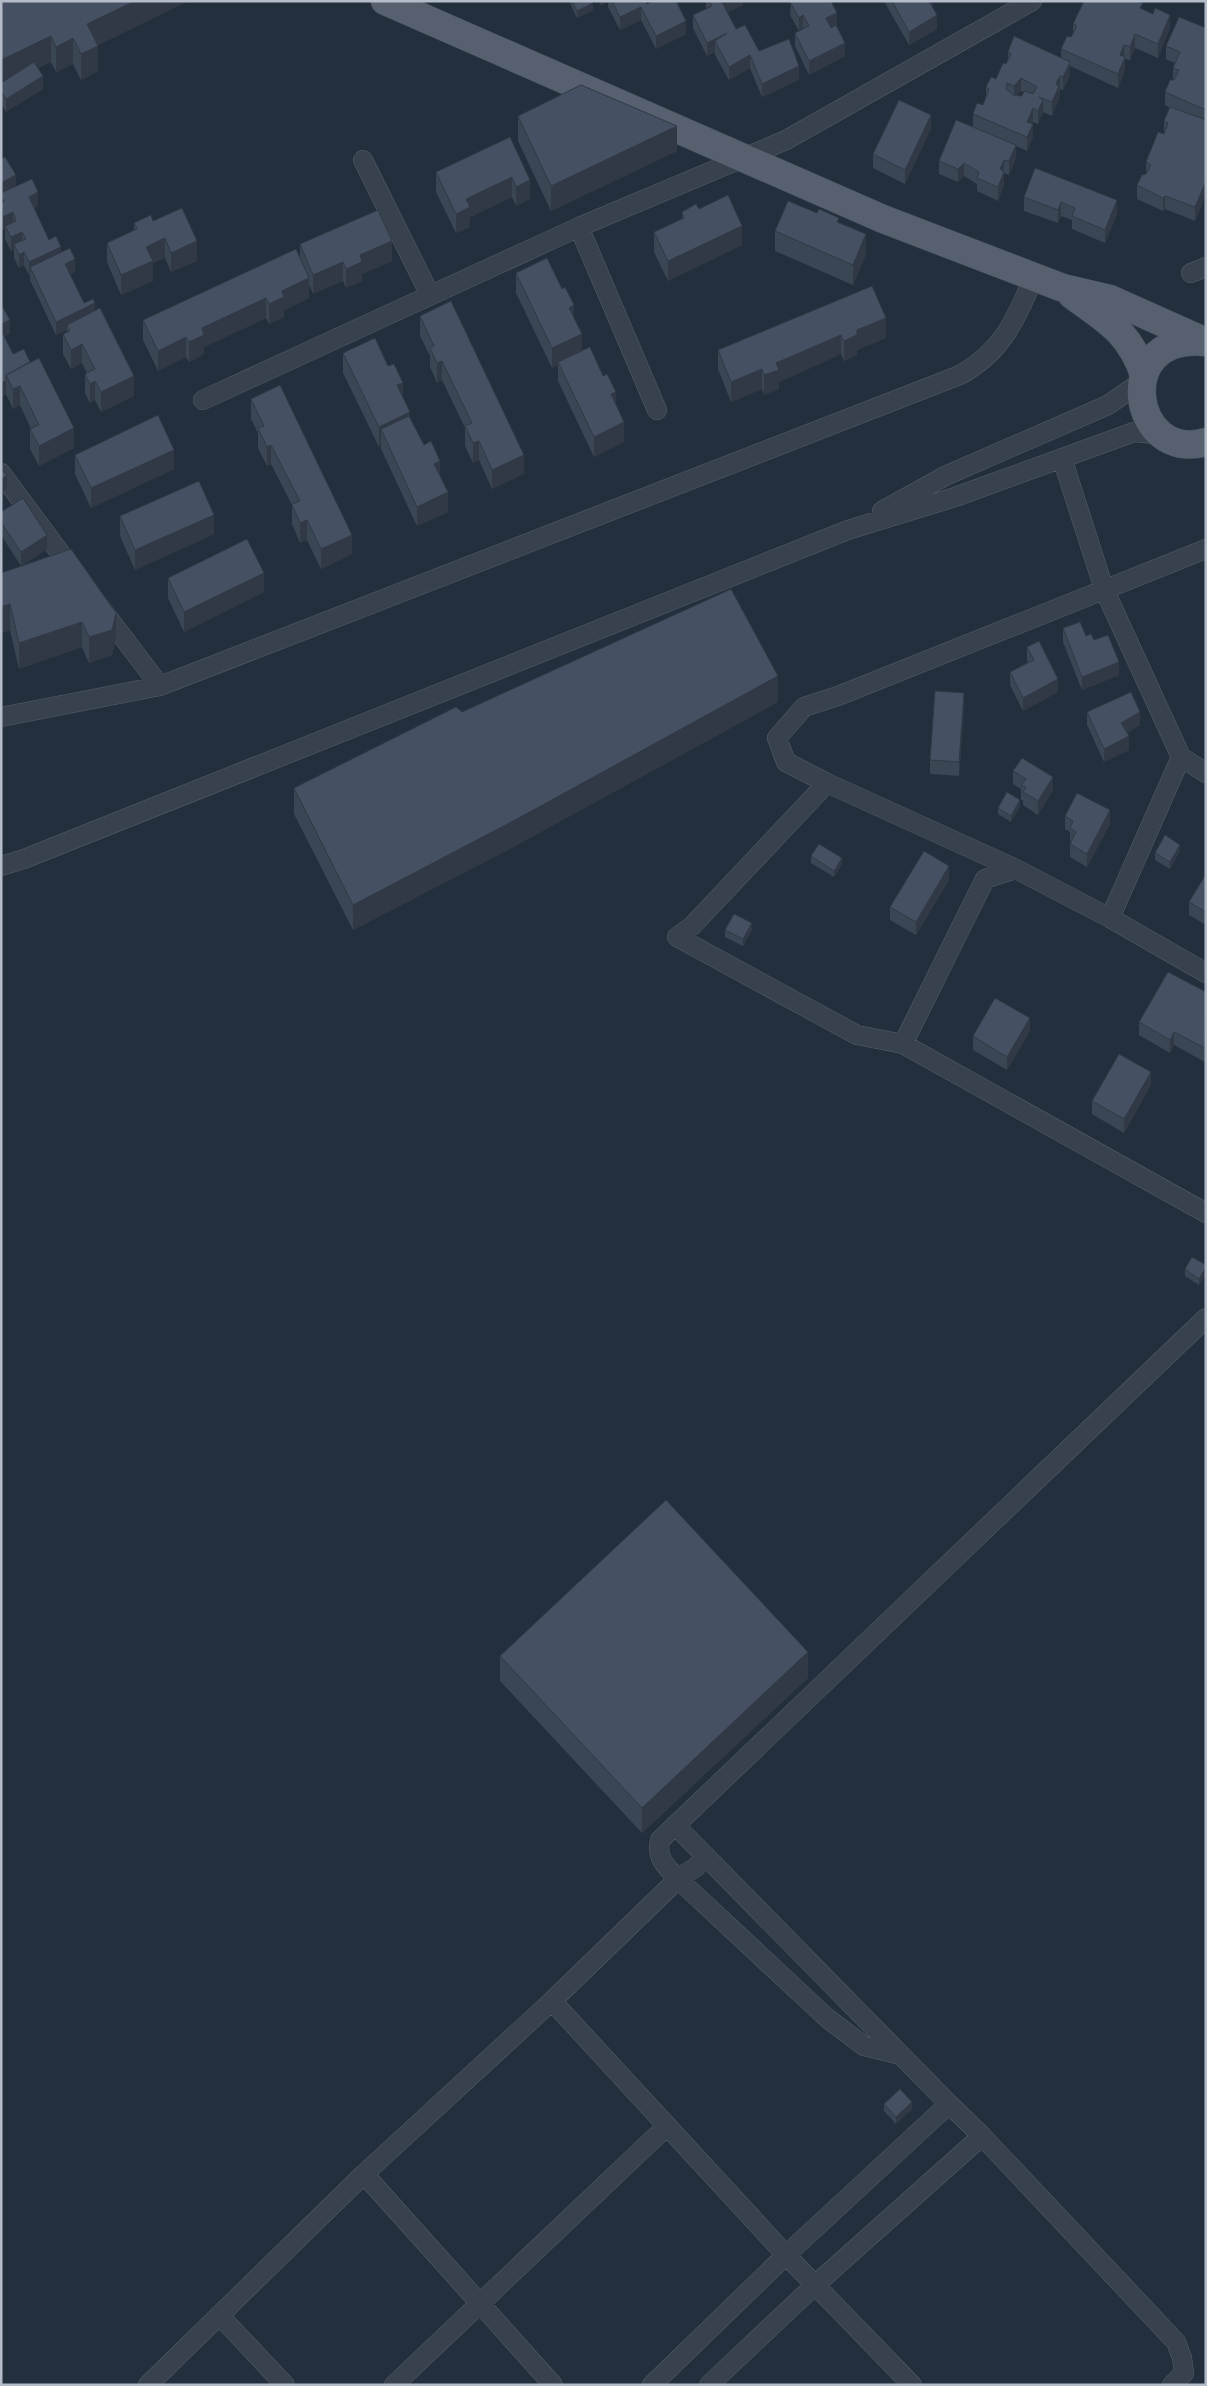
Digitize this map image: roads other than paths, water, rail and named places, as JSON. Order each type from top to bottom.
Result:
[{"type":"main road","points":[[385,1],[883,219],[1063,288],[1110,299],[1206,342]]},
{"type":"main road","points":[[1063,288],[1117,328],[1130,344],[1142,379]]},
{"type":"main road","points":[[1206,342],[1188,340],[1170,345],[1157,354],[1147,367],[1142,379],[1141,398],[1145,414],[1154,428],[1163,435],[1182,444],[1206,442]]},
{"type":"street","points":[[203,400],[579,227],[786,140],[1032,1]]},
{"type":"street","points":[[363,160],[430,295]]},
{"type":"street","points":[[579,227],[657,410]]},
{"type":"street","points":[[1,717],[160,686],[960,375],[975,367],[1002,341],[1013,323],[1034,277]]},
{"type":"street","points":[[848,530],[945,476],[1108,404],[1142,379]]},
{"type":"street","points":[[1,866],[24,859],[244,772],[848,530],[955,497],[1134,432],[1163,435]]},
{"type":"street","points":[[1062,458],[1104,589],[1181,757],[1206,773]]},
{"type":"street","points":[[1,473],[60,568],[88,591],[160,686]]},
{"type":"street","points":[[1206,549],[838,696],[804,707],[777,738],[786,762],[827,783],[1016,869],[1110,918],[1206,973]]},
{"type":"street","points":[[1110,918],[1181,757]]},
{"type":"street","points":[[827,783],[692,926],[677,937],[857,1035],[903,1044],[1206,1213]]},
{"type":"street","points":[[903,1044],[985,879],[1016,869]]},
{"type":"street","points":[[901,2055],[864,2046],[827,2018],[678,1878],[660,1858],[658,1850],[660,1840],[1206,1318]]},
{"type":"street","points":[[675,1825],[948,2104],[982,2136],[1176,2342],[1182,2358],[1184,2373],[1172,2385]]},
{"type":"street","points":[[148,2385],[364,2174],[552,2001],[678,1878],[696,1867],[705,1856]]},
{"type":"street","points":[[552,2001],[786,2255],[912,2385]]},
{"type":"street","points":[[652,2385],[786,2255],[948,2104]]},
{"type":"street","points":[[394,2385],[667,2126]]},
{"type":"street","points":[[709,2385],[815,2284],[982,2136]]},
{"type":"street","points":[[364,2174],[553,2385]]},
{"type":"street","points":[[219,2315],[285,2385]]}]
